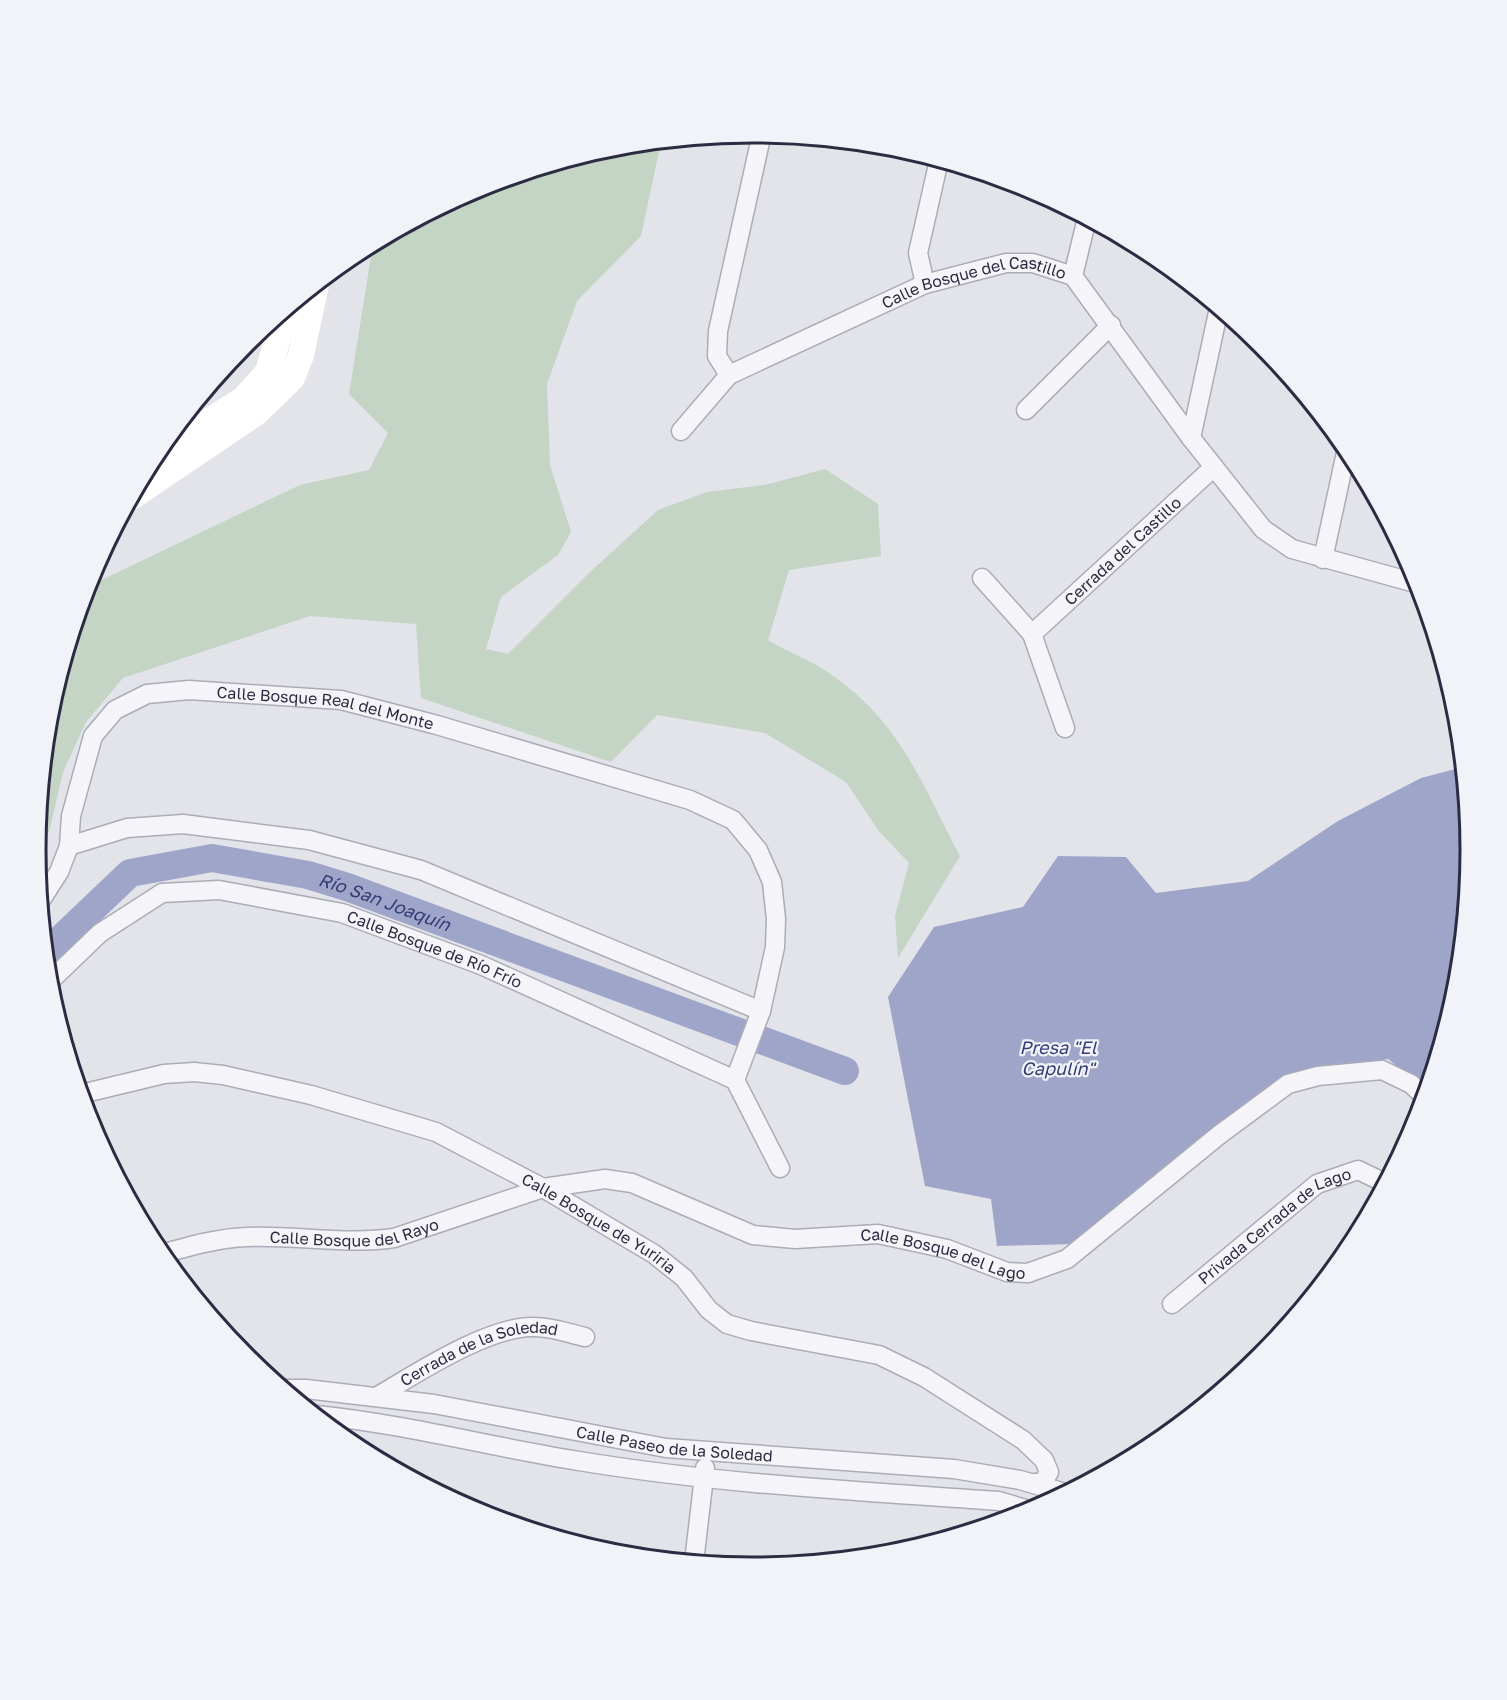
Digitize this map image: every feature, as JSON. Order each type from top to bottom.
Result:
[{"type":"main road","points":[[147,486],[257,412],[292,378],[301,355],[314,297]]},
{"type":"main road","points":[[178,441],[244,399],[268,372],[282,322]]},
{"type":"street","points":[[681,430],[729,375],[717,356],[718,331],[760,143]]},
{"type":"street","points":[[925,284],[918,253],[937,167]]},
{"type":"street","points":[[1073,276],[1085,226]]},
{"type":"street","name":"Calle Bosque del Castillo","points":[[729,375],[925,284],[1006,263],[1033,264],[1073,276],[1111,325],[1191,438],[1263,530],[1292,549],[1323,560],[1408,581]]},
{"type":"street","points":[[1191,438],[1217,316]]},
{"type":"street","points":[[1026,410],[1111,325]]},
{"type":"street","points":[[1323,560],[1344,462]]},
{"type":"street","name":"Cerrada del Castillo","points":[[1032,634],[1214,467]]},
{"type":"street","points":[[982,578],[1032,634],[1065,728]]},
{"type":"street","name":"Calle Bosque Real del Monte","points":[[48,889],[69,846],[71,816],[93,736],[116,710],[147,694],[189,690],[341,700],[448,728],[690,800],[733,820],[758,850],[772,882],[775,947],[761,1011]]},
{"type":"street","points":[[69,846],[127,828],[183,824],[309,840],[421,870],[761,1011],[735,1080],[780,1168]]},
{"type":"street","name":"Calle Bosque de Río Frío","points":[[58,974],[100,933],[162,893],[219,890],[342,913],[481,965],[723,1077],[735,1080]]},
{"type":"street","name":"Calle Bosque del Lago","points":[[543,1188],[605,1179],[632,1183],[753,1235],[795,1239],[878,1234],[947,1249],[1007,1272],[1028,1273],[1067,1259],[1219,1135],[1288,1084],[1318,1076],[1382,1070],[1411,1084],[1418,1091]]},
{"type":"street","name":"Calle Bosque de Yuriria","points":[[89,1092],[164,1074],[194,1071],[223,1075],[311,1095],[436,1132],[543,1188],[654,1254],[684,1278],[710,1310],[727,1324],[751,1331],[879,1356],[924,1377],[1023,1440],[1044,1460],[1049,1472],[1048,1478],[1043,1483],[1034,1484]]},
{"type":"street","name":"Privada Cerrada de Lago","points":[[1172,1304],[1317,1184],[1358,1170],[1379,1180]]},
{"type":"street","name":"Calle Bosque del Rayo","points":[[172,1251],[208,1241],[246,1237],[369,1242],[394,1238],[543,1188]]},
{"type":"street","name":"Cerrada de la Soledad","points":[[378,1396],[429,1367],[503,1330],[533,1327],[585,1337]]},
{"type":"street","name":"Calle Paseo de la Soledad","points":[[296,1389],[378,1396],[434,1404],[666,1448],[954,1469],[1053,1490]]},
{"type":"street","name":"Calle Paseo de la Soledad","points":[[331,1417],[371,1421],[578,1461],[704,1479],[999,1501],[1016,1506]]},
{"type":"street","points":[[695,1554],[707,1452]]},
{"type":"green space","points":[[659,149],[641,236],[577,301],[547,384],[550,465],[571,532],[558,555],[501,597],[486,649],[508,654],[590,572],[658,510],[707,492],[765,485],[825,469],[878,504],[881,556],[789,570],[768,640],[829,673],[854,692],[874,712],[892,733],[907,756],[960,856],[898,958],[895,916],[909,863],[878,830],[846,782],[765,733],[657,715],[611,762],[421,698],[416,624],[310,616],[123,678],[86,722],[63,772],[47,838],[48,804],[60,712],[84,623],[99,581],[300,485],[369,470],[388,433],[349,394],[371,256],[441,216],[526,181],[571,167]]},
{"type":"water","name":"Presa \"El Capulín\"","points":[[1455,769],[1460,850],[1459,896],[1447,988],[1420,1085],[1388,1059],[1279,1078],[1075,1244],[997,1246],[991,1199],[925,1186],[888,997],[934,927],[1023,907],[1058,856],[1126,857],[1156,893],[1248,881],[1338,821],[1421,778]]},
{"type":"waterway","name":"Río San Joaquín","points":[[54,946],[130,873],[212,858],[308,875],[347,887],[739,1032]]},
{"type":"waterway","name":"Río San Joaquín","points":[[761,1040],[845,1071]]}]
